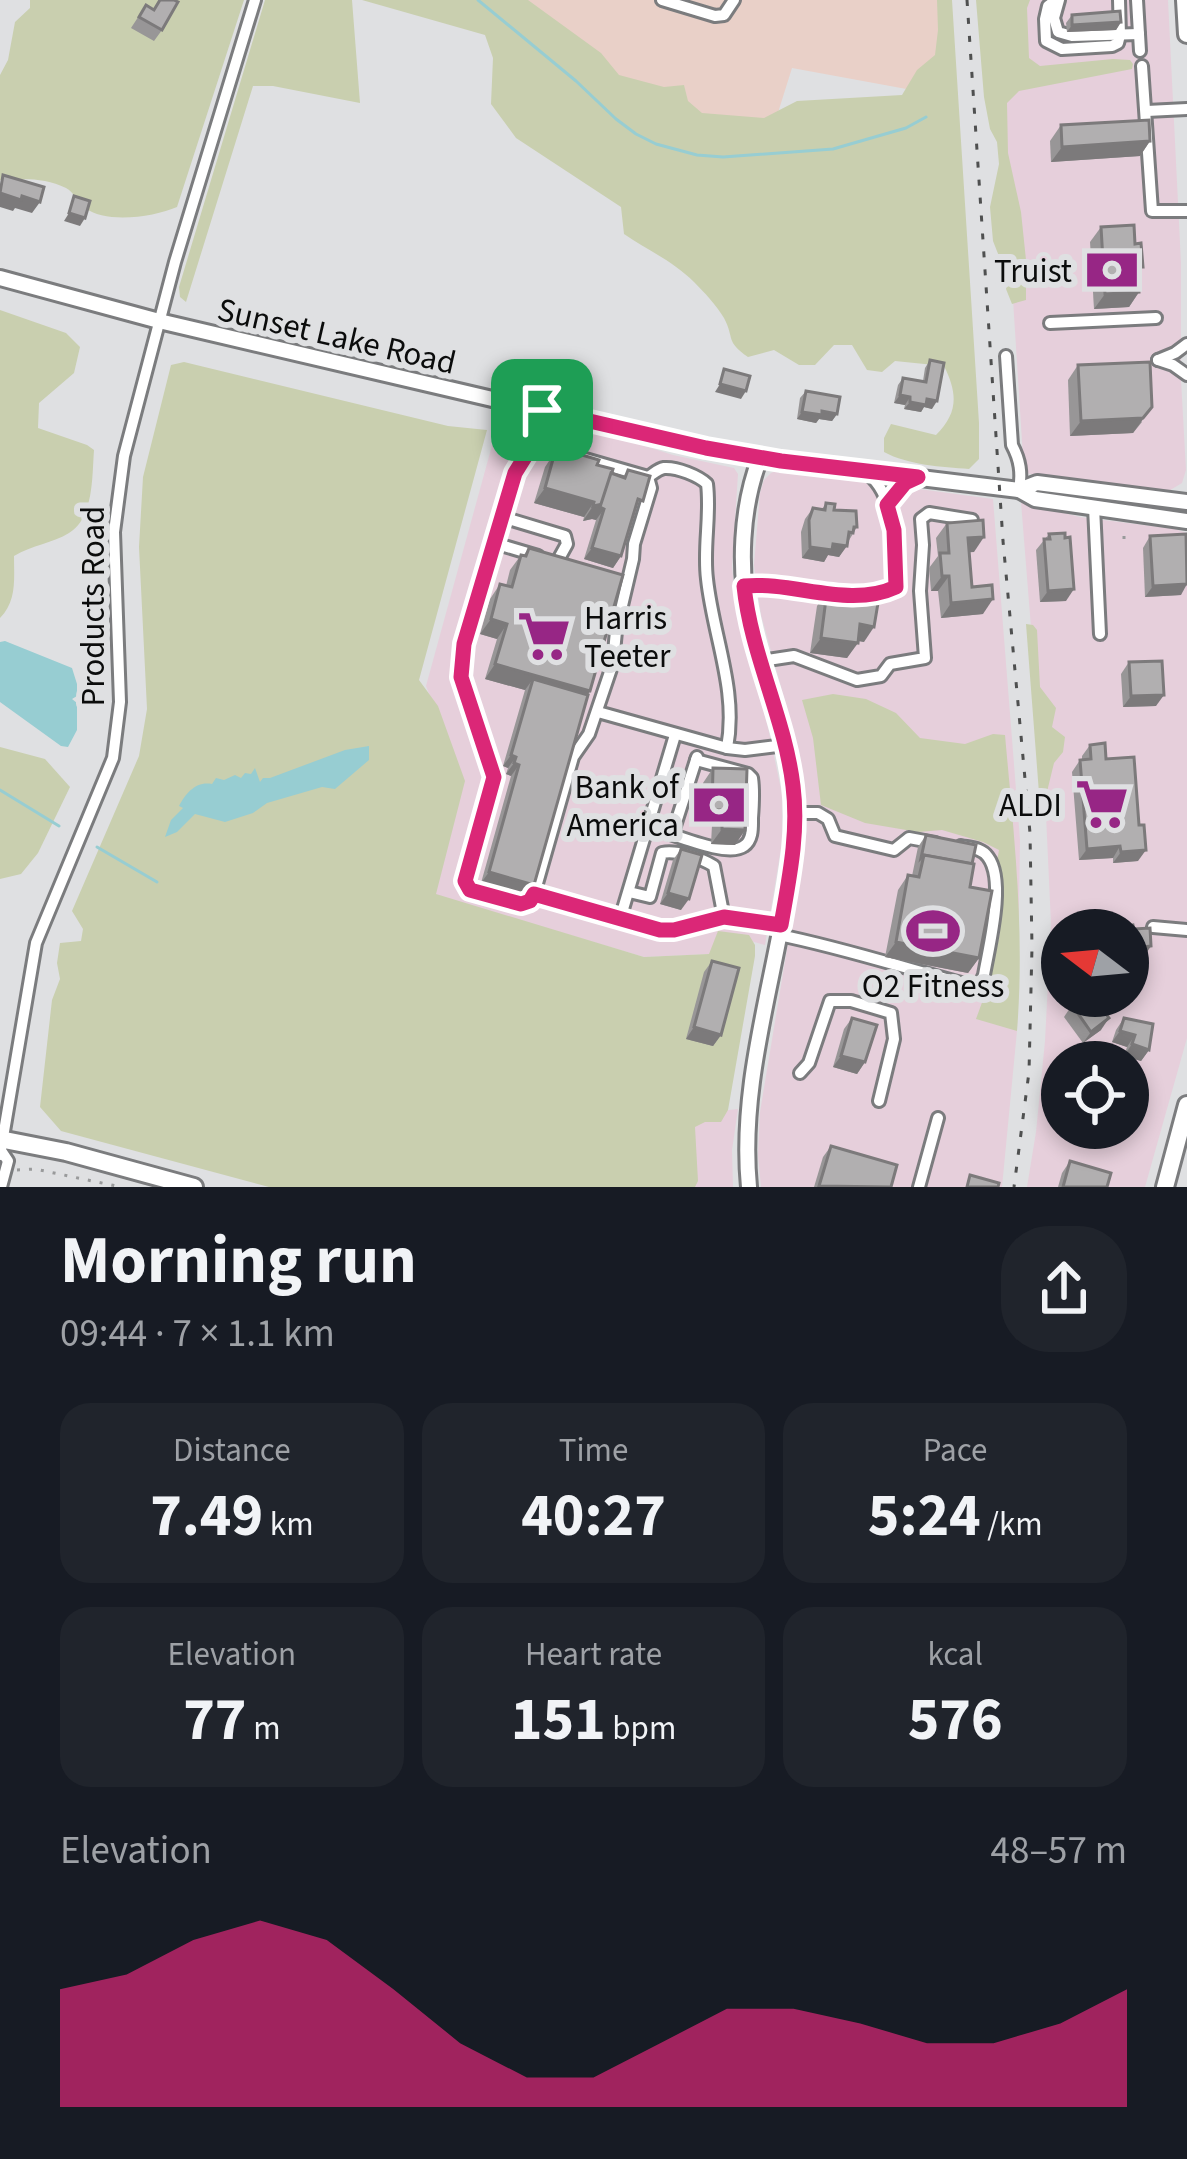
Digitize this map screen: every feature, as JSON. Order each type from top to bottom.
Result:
[{"type":"highway","points":[[1185,0],[1187,34]]},
{"type":"highway","points":[[1165,1187],[1187,1105]]},
{"type":"highway","points":[[2,1146],[66,1152],[194,1187]]},
{"type":"main road","name":"Sunset Lake Road","points":[[0,278],[159,322],[628,432],[760,458],[1019,490],[1035,500],[1187,520]]},
{"type":"main road","points":[[749,1187],[750,1088],[791,871],[796,813],[785,745],[744,586],[746,518],[760,458]]},
{"type":"main road","name":"Sunset Lake Road","points":[[1019,490],[1037,483],[1187,502]]},
{"type":"street","name":"Products Road","points":[[1,1187],[8,1162],[2,1146],[36,943],[106,778],[116,743],[120,702],[114,542],[124,456],[192,204],[255,0]]},
{"type":"street","points":[[662,0],[715,16],[724,15],[734,0]]},
{"type":"street","points":[[1057,0],[1048,6],[1046,41],[1062,49],[1118,43],[1119,0]]},
{"type":"street","points":[[1137,0],[1140,51]]},
{"type":"street","points":[[1120,34],[1139,34]]},
{"type":"street","points":[[1142,66],[1152,211],[1187,211]]},
{"type":"street","points":[[1147,111],[1187,109]]},
{"type":"street","points":[[1050,323],[1156,318]]},
{"type":"street","points":[[1187,344],[1158,360],[1187,375]]},
{"type":"street","points":[[1006,356],[1019,490]]},
{"type":"street","points":[[542,410],[533,444],[515,473],[464,644],[461,677],[494,777],[465,881],[470,890],[521,904],[534,894],[573,758],[598,712],[615,653],[634,544],[651,488],[648,477]]},
{"type":"street","points":[[533,444],[648,477],[663,468],[700,477],[707,484],[707,579],[728,687],[727,748]]},
{"type":"street","points":[[744,586],[770,584],[862,597],[896,587],[894,530],[875,478],[865,472]]},
{"type":"street","points":[[887,505],[905,483],[918,477]]},
{"type":"street","points":[[1094,507],[1100,634]]},
{"type":"street","points":[[761,661],[794,656],[857,680],[881,676],[890,664],[925,658],[921,519],[928,513],[972,520]]},
{"type":"street","points":[[502,517],[565,536],[567,544],[557,562]]},
{"type":"street","points":[[494,542],[575,568]]},
{"type":"street","points":[[610,578],[628,583]]},
{"type":"street","points":[[598,712],[727,748],[785,745]]},
{"type":"street","points":[[620,919],[675,735]]},
{"type":"street","points":[[673,832],[701,742]]},
{"type":"street","points":[[648,827],[673,832],[710,849],[738,849],[749,841],[752,778],[696,760]]},
{"type":"street","points":[[534,894],[660,930],[724,917],[972,986],[980,984],[996,887],[991,860],[983,851],[909,838],[894,850],[835,836],[824,816],[796,813]]},
{"type":"street","points":[[643,848],[714,866],[724,917]]},
{"type":"street","points":[[629,892],[650,897],[662,853]]},
{"type":"street","points":[[1154,927],[1187,930]]},
{"type":"street","points":[[800,1073],[809,1063],[830,1001],[851,1001],[891,1013],[894,1039],[879,1101]]},
{"type":"street","points":[[920,1181],[938,1118]]},
{"type":"path","points":[[1124,527],[1124,539]]},
{"type":"path","points":[[19,1171],[35,1169],[121,1187]]},
{"type":"shaded area","points":[[480,0],[943,0],[950,97],[792,68],[771,135],[640,119]]},
{"type":"shaded area","points":[[994,0],[1168,0],[1186,470],[1182,483],[1167,492],[1024,473]]},
{"type":"shaded area","points":[[502,409],[734,468],[738,474],[732,566],[735,602],[782,794],[782,842],[765,945],[718,932],[710,954],[644,957],[435,895],[464,782],[426,686]]},
{"type":"shaded area","points":[[778,470],[993,499],[1020,840],[1017,1031],[1002,1187],[761,1187],[760,1112],[807,829],[800,755],[761,615],[754,565],[760,493],[764,480]]},
{"type":"shaded area","points":[[1021,502],[1080,517],[1187,533],[1187,1038],[1145,1187],[1027,1187],[1041,1081],[1041,1149],[1149,1149],[1149,1041],[1045,1041],[1046,1017],[1149,1017],[1149,909],[1050,909]]},
{"type":"shaded area","points":[[738,1109],[733,1187],[640,1187],[693,1114]]},
{"type":"green space","points":[[30,0],[244,0],[177,207],[143,216],[105,216],[85,208],[58,184],[0,180],[0,75],[8,60],[15,22],[30,8]]},
{"type":"green space","points":[[265,0],[352,0],[360,103],[253,86],[186,302],[179,287]]},
{"type":"green space","points":[[362,0],[528,0],[601,53],[619,75],[664,87],[684,85],[688,101],[702,113],[764,118],[797,101],[902,95],[917,70],[935,55],[937,0],[952,0],[979,459],[969,469],[914,463],[884,452],[891,424],[936,435],[943,427],[954,403],[944,366],[895,361],[882,372],[867,370],[852,345],[834,345],[815,365],[799,365],[774,350],[748,357],[741,352],[721,313],[694,282],[624,234],[621,207],[516,138],[491,104],[493,58],[485,35]]},
{"type":"green space","points":[[976,0],[1030,0],[1029,58],[1040,66],[1113,59],[1133,64],[1132,69],[1019,91],[1007,103],[1008,153],[1026,260],[1026,300],[1012,304],[993,241],[990,207],[999,164],[984,97]]},
{"type":"green space","points":[[0,310],[66,333],[80,347],[74,373],[39,403],[38,428],[94,450],[83,517],[69,533],[14,556],[12,597],[0,618]]},
{"type":"green space","points":[[184,362],[448,426],[487,430],[419,680],[438,706],[465,781],[436,894],[644,957],[709,954],[718,931],[749,935],[755,956],[728,1110],[721,1122],[695,1127],[695,1187],[269,1187],[61,1131],[40,1107],[52,1000],[60,979],[60,943],[81,941],[83,929],[72,911],[139,756],[147,709],[139,547],[143,477],[171,365]]},
{"type":"green space","points":[[1026,624],[1037,630],[1040,687],[1056,708],[1052,727],[1065,737],[1044,804],[1039,793]]},
{"type":"green space","points":[[833,694],[866,699],[896,713],[920,738],[965,744],[993,734],[1005,735],[1019,920],[1017,1031],[976,1019],[1000,933],[993,884],[999,850],[942,830],[918,832],[865,823],[821,805],[813,738],[802,700]]},
{"type":"green space","points":[[0,747],[45,759],[70,787],[38,853],[21,874],[0,879]]},
{"type":"water","points":[[0,642],[72,668],[77,684],[77,696],[72,699],[77,703],[77,730],[68,747],[0,702]]},
{"type":"water","points":[[369,746],[369,760],[335,789],[322,787],[267,803],[225,822],[195,814],[165,837],[171,820],[183,808],[179,806],[182,801],[196,786],[212,784],[216,778],[241,778],[255,768],[260,782],[345,750]]},
{"type":"building","points":[[160,0],[178,2],[162,30],[139,17],[146,5],[154,10]]},
{"type":"building","points":[[1120,11],[1121,22],[1072,25],[1072,15]]},
{"type":"building","points":[[1149,120],[1150,141],[1062,147],[1061,125]]},
{"type":"building","points":[[3,175],[44,187],[40,202],[0,193]]},
{"type":"building","points":[[74,196],[90,201],[85,218],[69,213]]},
{"type":"building","points":[[1134,225],[1143,267],[1138,267],[1139,292],[1105,294],[1101,227]]},
{"type":"building","points":[[930,360],[944,363],[937,401],[910,402],[910,397],[900,395],[903,378],[926,382]]},
{"type":"building","points":[[1150,362],[1152,407],[1143,418],[1081,421],[1078,365]]},
{"type":"building","points":[[724,369],[750,376],[746,391],[720,384]]},
{"type":"building","points":[[806,391],[840,397],[837,414],[802,412]]},
{"type":"building","points":[[565,450],[613,469],[603,504],[593,506],[594,502],[545,488],[555,452],[564,455]]},
{"type":"building","points":[[628,470],[650,476],[621,556],[592,548],[611,473],[625,478]]},
{"type":"building","points":[[826,503],[835,504],[834,510],[856,511],[857,527],[849,532],[847,546],[810,547],[813,508],[825,510]]},
{"type":"building","points":[[983,520],[984,537],[968,538],[972,587],[992,585],[993,599],[951,603],[949,576],[942,576],[940,553],[949,553],[947,523]]},
{"type":"building","points":[[1065,533],[1065,538],[1070,537],[1074,589],[1048,591],[1044,539]]},
{"type":"building","points":[[1186,534],[1187,584],[1153,586],[1150,536]]},
{"type":"building","name":"Harris Teeter","points":[[529,548],[623,575],[590,691],[495,664],[507,624],[491,619],[500,584],[512,587],[521,555],[526,556]]},
{"type":"building","points":[[827,591],[878,603],[874,627],[860,624],[858,643],[821,638]]},
{"type":"building","points":[[1162,661],[1164,695],[1131,696],[1129,662]]},
{"type":"building","points":[[533,679],[588,695],[534,885],[489,872],[519,765],[511,755]]},
{"type":"building","name":"ALDI","points":[[1105,743],[1106,759],[1134,757],[1139,825],[1144,825],[1146,850],[1087,849],[1080,760],[1091,759],[1090,745]]},
{"type":"building","points":[[713,768],[747,769],[745,830],[722,829],[722,810],[712,810]]},
{"type":"building","points":[[926,835],[976,845],[972,864],[921,858]]},
{"type":"building","points":[[681,849],[702,855],[689,899],[668,893]]},
{"type":"building","points":[[924,855],[974,864],[970,887],[992,891],[979,958],[896,942],[908,875],[919,877]]},
{"type":"building","points":[[712,961],[739,968],[721,1035],[694,1027]]},
{"type":"building","points":[[1080,1017],[1108,1017],[1109,1018],[1091,1032]]},
{"type":"building","points":[[852,1018],[877,1025],[865,1062],[841,1056]]},
{"type":"building","points":[[1124,1018],[1153,1024],[1149,1050],[1149,1041],[1133,1041],[1135,1035],[1120,1031]]},
{"type":"building","points":[[831,1146],[897,1165],[891,1187],[819,1186]]},
{"type":"building","points":[[1070,1161],[1111,1173],[1107,1187],[1063,1187]]},
{"type":"building","points":[[970,1175],[999,1183],[998,1187],[967,1187]]},
{"type":"waterway","points":[[478,0],[636,134],[697,155],[833,149],[906,128],[926,117]]},
{"type":"waterway","points":[[0,790],[59,826]]},
{"type":"waterway","points":[[97,847],[157,882]]},
{"type":"railway","points":[[967,0],[1003,541],[1030,833],[1029,1072],[1014,1187]]},
{"type":"place","name":"Truist","points":[[1112,270]]},
{"type":"place","name":"Harris Teeter","points":[[544,636]]},
{"type":"place","name":"ALDI","points":[[1102,804]]},
{"type":"place","name":"Bank of America","points":[[719,805]]},
{"type":"place","name":"O2 Fitness","points":[[933,931]]},
{"type":"route","points":[[542,410],[706,448],[918,477],[905,483],[887,505],[894,530],[896,587],[862,597],[770,584],[744,586],[793,784],[794,841],[781,925],[724,917],[660,930],[534,894],[521,904],[470,890],[465,881],[494,777],[461,677],[464,644],[515,473],[533,444],[542,410]]}]
